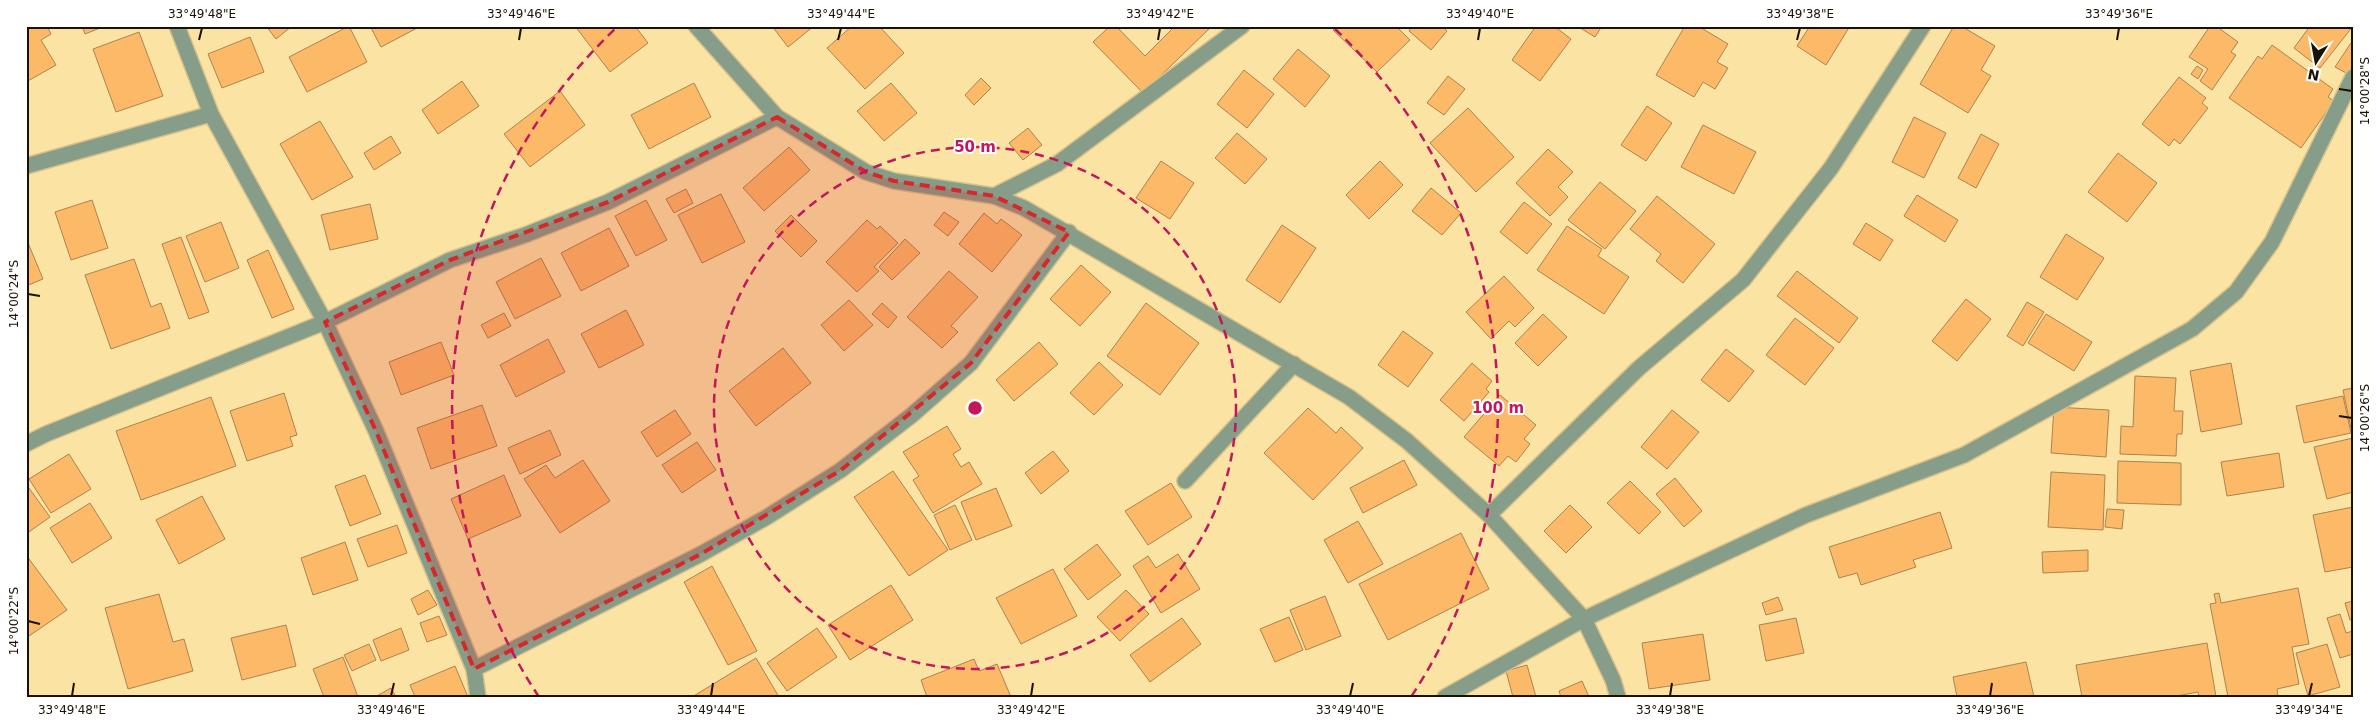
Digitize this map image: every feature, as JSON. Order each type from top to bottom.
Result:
[{"type":"street","points":[[177,26],[211,114],[325,322],[376,431],[474,669],[478,697]]},
{"type":"street","points":[[696,26],[777,117],[866,172],[894,181],[994,196],[1024,208],[1069,232],[1350,397],[1407,440],[1489,515],[1584,619],[1613,680],[1618,697]]},
{"type":"street","points":[[994,196],[1057,164],[1242,26]]},
{"type":"street","points":[[1489,515],[1639,368],[1743,280],[1831,168],[1923,26]]},
{"type":"street","points":[[1445,697],[1584,619],[1806,515],[1964,455],[2192,329],[2236,292],[2272,242],[2353,77]]},
{"type":"street","points":[[26,166],[211,114]]},
{"type":"street","points":[[26,444],[46,434],[325,322],[450,260],[526,235],[608,202],[777,117]]},
{"type":"street","points":[[474,669],[701,554],[767,517],[840,470],[912,415],[971,363],[1069,232]]},
{"type":"street","points":[[1185,481],[1294,364]]},
{"type":"highlighted area","points":[[777,117],[866,172],[894,181],[994,196],[1069,232],[971,363],[841,470],[701,554],[474,669],[376,431],[325,322],[450,260],[608,202]]},
{"type":"building","points":[[26,26],[47,26],[51,34],[41,40],[56,65],[26,82]]},
{"type":"building","points":[[82,26],[105,26],[85,34]]},
{"type":"building","points":[[266,26],[292,26],[276,39]]},
{"type":"building","points":[[349,26],[367,62],[307,92],[289,57]]},
{"type":"building","points":[[370,26],[421,26],[381,47]]},
{"type":"building","points":[[575,26],[635,26],[648,43],[610,72]]},
{"type":"building","points":[[772,26],[814,26],[788,47]]},
{"type":"building","points":[[852,26],[879,26],[904,53],[865,89],[827,48]]},
{"type":"building","points":[[1110,26],[1116,26],[1145,56],[1175,26],[1212,26],[1143,93],[1093,42]]},
{"type":"building","points":[[1337,26],[1396,26],[1410,40],[1377,72],[1333,30]]},
{"type":"building","points":[[1412,26],[1442,26],[1447,31],[1431,50],[1409,31]]},
{"type":"building","points":[[1536,26],[1554,26],[1571,39],[1540,81],[1512,60]]},
{"type":"building","points":[[1577,26],[1602,26],[1595,37]]},
{"type":"building","points":[[1685,26],[1698,26],[1728,44],[1717,62],[1728,68],[1715,89],[1703,82],[1694,97],[1656,75]]},
{"type":"building","points":[[1810,26],[1850,26],[1826,65],[1797,46]]},
{"type":"building","points":[[1954,26],[1961,26],[1995,46],[1981,70],[1991,76],[1968,113],[1920,84]]},
{"type":"building","points":[[2210,26],[2216,26],[2238,42],[2231,52],[2236,55],[2212,90],[2200,81],[2208,69],[2189,57]]},
{"type":"building","points":[[2310,26],[2353,26],[2320,68],[2294,48]]},
{"type":"building","points":[[139,32],[163,96],[116,112],[93,49]]},
{"type":"building","points":[[250,37],[264,72],[222,88],[208,54]]},
{"type":"building","points":[[2353,40],[2353,66],[2348,74],[2335,67]]},
{"type":"building","points":[[2272,45],[2333,89],[2328,97],[2334,101],[2301,148],[2229,98],[2258,56],[2262,59]]},
{"type":"building","points":[[1298,49],[1330,76],[1305,107],[1273,79]]},
{"type":"building","points":[[2197,66],[2203,70],[2198,79],[2191,74]]},
{"type":"building","points":[[1244,70],[1274,94],[1247,128],[1217,104]]},
{"type":"building","points":[[1448,76],[1465,89],[1444,115],[1427,103]]},
{"type":"building","points":[[2179,77],[2206,98],[2202,103],[2208,108],[2180,144],[2174,139],[2169,146],[2142,124]]},
{"type":"building","points":[[981,78],[991,88],[974,105],[965,95]]},
{"type":"building","points":[[462,81],[479,106],[438,134],[422,110]]},
{"type":"building","points":[[694,83],[711,117],[649,149],[631,115]]},
{"type":"building","points":[[891,83],[917,113],[884,141],[857,111]]},
{"type":"building","points":[[560,91],[585,125],[530,167],[504,134]]},
{"type":"building","points":[[1647,106],[1672,123],[1646,161],[1621,145]]},
{"type":"building","points":[[1468,108],[1514,157],[1476,192],[1430,143]]},
{"type":"building","points":[[1914,117],[1946,133],[1924,178],[1892,162]]},
{"type":"building","points":[[320,121],[353,177],[312,200],[280,144]]},
{"type":"building","points":[[1703,125],[1756,152],[1734,194],[1681,167]]},
{"type":"building","points":[[1028,128],[1042,145],[1023,160],[1009,143]]},
{"type":"building","points":[[1237,133],[1267,159],[1245,184],[1215,158]]},
{"type":"building","points":[[1981,134],[1999,144],[1976,188],[1958,178]]},
{"type":"building","points":[[391,136],[401,153],[374,170],[364,153]]},
{"type":"building","points":[[789,147],[810,170],[764,211],[743,188]]},
{"type":"building","points":[[1548,149],[1573,172],[1558,187],[1568,197],[1550,216],[1516,183]]},
{"type":"building","points":[[2118,153],[2157,183],[2127,222],[2088,192]]},
{"type":"building","points":[[1161,161],[1194,183],[1170,219],[1136,198]]},
{"type":"building","points":[[1380,161],[1403,185],[1369,219],[1346,195]]},
{"type":"building","points":[[1600,182],[1636,211],[1605,249],[1568,220]]},
{"type":"building","points":[[1431,188],[1461,213],[1442,235],[1412,211]]},
{"type":"building","points":[[686,189],[693,203],[674,213],[666,199]]},
{"type":"building","points":[[721,194],[745,242],[702,263],[678,215]]},
{"type":"building","points":[[1917,195],[1958,220],[1945,242],[1904,216]]},
{"type":"building","points":[[1657,196],[1715,244],[1683,283],[1656,261],[1661,254],[1630,229]]},
{"type":"building","points":[[92,200],[108,248],[71,260],[55,212]]},
{"type":"building","points":[[646,200],[667,240],[636,256],[615,216]]},
{"type":"building","points":[[1524,202],[1552,224],[1527,254],[1500,232]]},
{"type":"building","points":[[370,204],[378,239],[330,250],[321,215]]},
{"type":"building","points":[[944,212],[959,222],[948,236],[934,225]]},
{"type":"building","points":[[984,213],[997,224],[1001,219],[1022,235],[992,272],[959,244]]},
{"type":"building","points":[[791,215],[817,241],[801,257],[775,231]]},
{"type":"building","points":[[867,220],[877,229],[880,226],[898,243],[874,267],[879,271],[857,292],[826,262]]},
{"type":"building","points":[[221,222],[239,268],[205,282],[186,236]]},
{"type":"building","points":[[1866,223],[1893,240],[1880,261],[1853,244]]},
{"type":"building","points":[[1282,225],[1316,248],[1280,303],[1246,280]]},
{"type":"building","points":[[1567,226],[1602,249],[1598,256],[1629,277],[1604,314],[1537,270]]},
{"type":"building","points":[[609,228],[629,266],[581,291],[561,253]]},
{"type":"building","points":[[2066,234],[2104,258],[2077,300],[2040,277]]},
{"type":"building","points":[[181,237],[209,312],[189,319],[162,244]]},
{"type":"building","points":[[26,238],[43,279],[26,286]]},
{"type":"building","points":[[905,239],[920,253],[892,280],[879,267]]},
{"type":"building","points":[[268,250],[294,309],[272,318],[247,260]]},
{"type":"building","points":[[541,258],[561,296],[515,319],[496,282]]},
{"type":"building","points":[[134,259],[151,307],[161,303],[170,328],[111,349],[85,275]]},
{"type":"building","points":[[1081,265],[1111,292],[1080,326],[1050,299]]},
{"type":"building","points":[[949,271],[978,297],[951,326],[958,332],[942,348],[907,317]]},
{"type":"building","points":[[1797,271],[1858,318],[1839,343],[1777,296]]},
{"type":"building","points":[[1504,276],[1534,308],[1515,327],[1509,321],[1491,339],[1466,312]]},
{"type":"building","points":[[1966,299],[1991,319],[1957,361],[1932,341]]},
{"type":"building","points":[[849,300],[873,325],[844,351],[821,325]]},
{"type":"building","points":[[2027,302],[2044,312],[2023,346],[2007,336]]},
{"type":"building","points":[[882,303],[897,317],[888,328],[872,314]]},
{"type":"building","points":[[1146,303],[1199,343],[1160,395],[1107,356]]},
{"type":"building","points":[[626,310],[644,345],[599,368],[581,334]]},
{"type":"building","points":[[504,313],[511,326],[488,338],[481,325]]},
{"type":"building","points":[[1543,314],[1567,337],[1538,366],[1515,343]]},
{"type":"building","points":[[2046,314],[2092,342],[2074,371],[2028,343]]},
{"type":"building","points":[[1795,318],[1834,348],[1805,385],[1766,355]]},
{"type":"building","points":[[1403,331],[1433,353],[1408,387],[1378,365]]},
{"type":"building","points":[[548,339],[565,372],[516,397],[500,365]]},
{"type":"building","points":[[441,342],[454,375],[401,395],[389,362]]},
{"type":"building","points":[[1039,342],[1058,364],[1014,401],[996,380]]},
{"type":"building","points":[[783,348],[811,383],[756,426],[729,391]]},
{"type":"building","points":[[1726,349],[1754,371],[1729,402],[1701,380]]},
{"type":"building","points":[[1099,362],[1123,385],[1094,415],[1070,393]]},
{"type":"building","points":[[1472,363],[1492,381],[1486,389],[1489,392],[1464,421],[1440,400]]},
{"type":"building","points":[[2231,363],[2242,424],[2201,432],[2190,371]]},
{"type":"building","points":[[2135,376],[2176,378],[2174,411],[2183,411],[2182,434],[2177,434],[2176,456],[2120,454],[2121,426],[2133,427]]},
{"type":"building","points":[[2353,388],[2353,433],[2352,433],[2343,390]]},
{"type":"building","points":[[284,393],[297,435],[290,437],[293,446],[247,461],[230,411]]},
{"type":"building","points":[[1500,395],[1536,425],[1524,439],[1530,444],[1516,462],[1508,456],[1499,466],[1464,437]]},
{"type":"building","points":[[2343,396],[2351,433],[2304,443],[2296,406]]},
{"type":"building","points":[[211,397],[236,466],[141,500],[116,431]]},
{"type":"building","points":[[482,405],[497,446],[431,469],[417,428]]},
{"type":"building","points":[[2054,407],[2109,410],[2106,457],[2051,453]]},
{"type":"building","points":[[1308,408],[1336,433],[1341,427],[1363,448],[1313,500],[1264,453]]},
{"type":"building","points":[[675,410],[691,434],[657,457],[641,432]]},
{"type":"building","points":[[1672,410],[1699,432],[1667,469],[1641,447]]},
{"type":"building","points":[[947,426],[961,449],[953,454],[961,467],[969,462],[982,484],[933,513],[913,480],[919,476],[903,452]]},
{"type":"building","points":[[550,430],[561,455],[520,474],[508,448]]},
{"type":"building","points":[[2353,438],[2353,492],[2327,499],[2314,447]]},
{"type":"building","points":[[697,442],[716,470],[682,493],[662,465]]},
{"type":"building","points":[[1053,451],[1069,471],[1041,494],[1025,473]]},
{"type":"building","points":[[2279,453],[2284,487],[2227,496],[2221,462]]},
{"type":"building","points":[[69,454],[91,489],[51,513],[29,479]]},
{"type":"building","points":[[583,460],[610,501],[560,533],[524,479],[546,465],[555,478]]},
{"type":"building","points":[[1404,460],[1417,485],[1363,513],[1350,488]]},
{"type":"building","points":[[2118,461],[2181,463],[2181,505],[2117,503]]},
{"type":"building","points":[[893,471],[948,550],[909,576],[854,497]]},
{"type":"building","points":[[2051,472],[2105,475],[2103,530],[2048,527]]},
{"type":"building","points":[[365,475],[381,514],[350,526],[335,486]]},
{"type":"building","points":[[504,475],[521,516],[468,539],[451,499]]},
{"type":"building","points":[[1675,478],[1702,511],[1684,527],[1656,494]]},
{"type":"building","points":[[1630,481],[1661,512],[1639,534],[1607,503]]},
{"type":"building","points":[[1171,483],[1192,517],[1148,545],[1125,511]]},
{"type":"building","points":[[26,484],[50,517],[26,534]]},
{"type":"building","points":[[996,488],[1012,526],[976,540],[961,502]]},
{"type":"building","points":[[202,496],[225,539],[179,564],[156,520]]},
{"type":"building","points":[[90,503],[112,538],[72,563],[50,528]]},
{"type":"building","points":[[955,505],[972,540],[950,550],[934,515]]},
{"type":"building","points":[[1570,505],[1592,527],[1566,553],[1544,531]]},
{"type":"building","points":[[2353,507],[2353,567],[2325,572],[2313,515]]},
{"type":"building","points":[[2107,509],[2124,510],[2122,529],[2105,527]]},
{"type":"building","points":[[1940,512],[1952,548],[1913,560],[1916,567],[1861,585],[1857,573],[1839,578],[1829,547]]},
{"type":"building","points":[[1358,521],[1383,564],[1348,583],[1324,540]]},
{"type":"building","points":[[397,525],[407,553],[368,567],[357,539]]},
{"type":"building","points":[[1461,533],[1489,589],[1388,640],[1359,584]]},
{"type":"building","points":[[345,542],[358,580],[313,595],[301,558]]},
{"type":"building","points":[[1097,544],[1121,575],[1088,600],[1064,569]]},
{"type":"building","points":[[2088,550],[2088,571],[2043,573],[2042,552]]},
{"type":"building","points":[[1178,554],[1200,589],[1161,613],[1133,566],[1148,556],[1156,568]]},
{"type":"building","points":[[26,555],[67,610],[26,638]]},
{"type":"building","points":[[712,566],[757,651],[728,665],[684,582]]},
{"type":"building","points":[[1053,569],[1077,616],[1021,644],[996,598]]},
{"type":"building","points":[[891,585],[913,620],[850,660],[828,625]]},
{"type":"building","points":[[2298,588],[2309,644],[2292,647],[2299,684],[2277,689],[2278,697],[2228,697],[2210,604],[2216,603],[2214,594],[2219,593],[2221,603]]},
{"type":"building","points":[[428,590],[437,605],[418,615],[411,599]]},
{"type":"building","points":[[1126,590],[1149,614],[1120,641],[1097,617]]},
{"type":"building","points":[[159,594],[173,642],[184,639],[193,671],[128,689],[105,608]]},
{"type":"building","points":[[1325,596],[1341,636],[1306,650],[1290,610]]},
{"type":"building","points":[[1778,597],[1783,610],[1766,615],[1762,603]]},
{"type":"building","points":[[2353,601],[2353,620],[2350,620],[2345,603]]},
{"type":"building","points":[[2340,614],[2346,633],[2353,631],[2353,654],[2340,658],[2327,618]]},
{"type":"building","points":[[439,616],[447,635],[427,642],[420,623]]},
{"type":"building","points":[[1289,617],[1303,650],[1275,662],[1260,629]]},
{"type":"building","points":[[1182,618],[1201,644],[1150,682],[1130,655]]},
{"type":"building","points":[[1796,618],[1804,653],[1766,661],[1759,625]]},
{"type":"building","points":[[286,625],[296,666],[242,680],[231,638]]},
{"type":"building","points":[[401,628],[409,650],[381,661],[373,640]]},
{"type":"building","points":[[817,628],[837,657],[787,691],[767,663]]},
{"type":"building","points":[[1703,634],[1710,680],[1649,689],[1642,643]]},
{"type":"building","points":[[2207,643],[2216,697],[2199,697],[2198,692],[2171,697],[2082,697],[2076,665]]},
{"type":"building","points":[[369,644],[376,660],[352,671],[344,655]]},
{"type":"building","points":[[2327,644],[2340,687],[2308,696],[2296,653]]},
{"type":"building","points":[[343,657],[358,697],[324,697],[313,669]]},
{"type":"building","points":[[756,658],[779,697],[692,697]]},
{"type":"building","points":[[974,659],[979,671],[997,664],[1011,697],[927,697],[921,680]]},
{"type":"building","points":[[2026,662],[2034,697],[1957,697],[1953,677]]},
{"type":"building","points":[[1527,665],[1536,697],[1513,697],[1506,671]]},
{"type":"building","points":[[455,666],[468,697],[415,697],[410,685]]},
{"type":"building","points":[[1582,681],[1589,697],[1561,697],[1559,691]]},
{"type":"building","points":[[391,688],[396,697],[375,697]]}]
